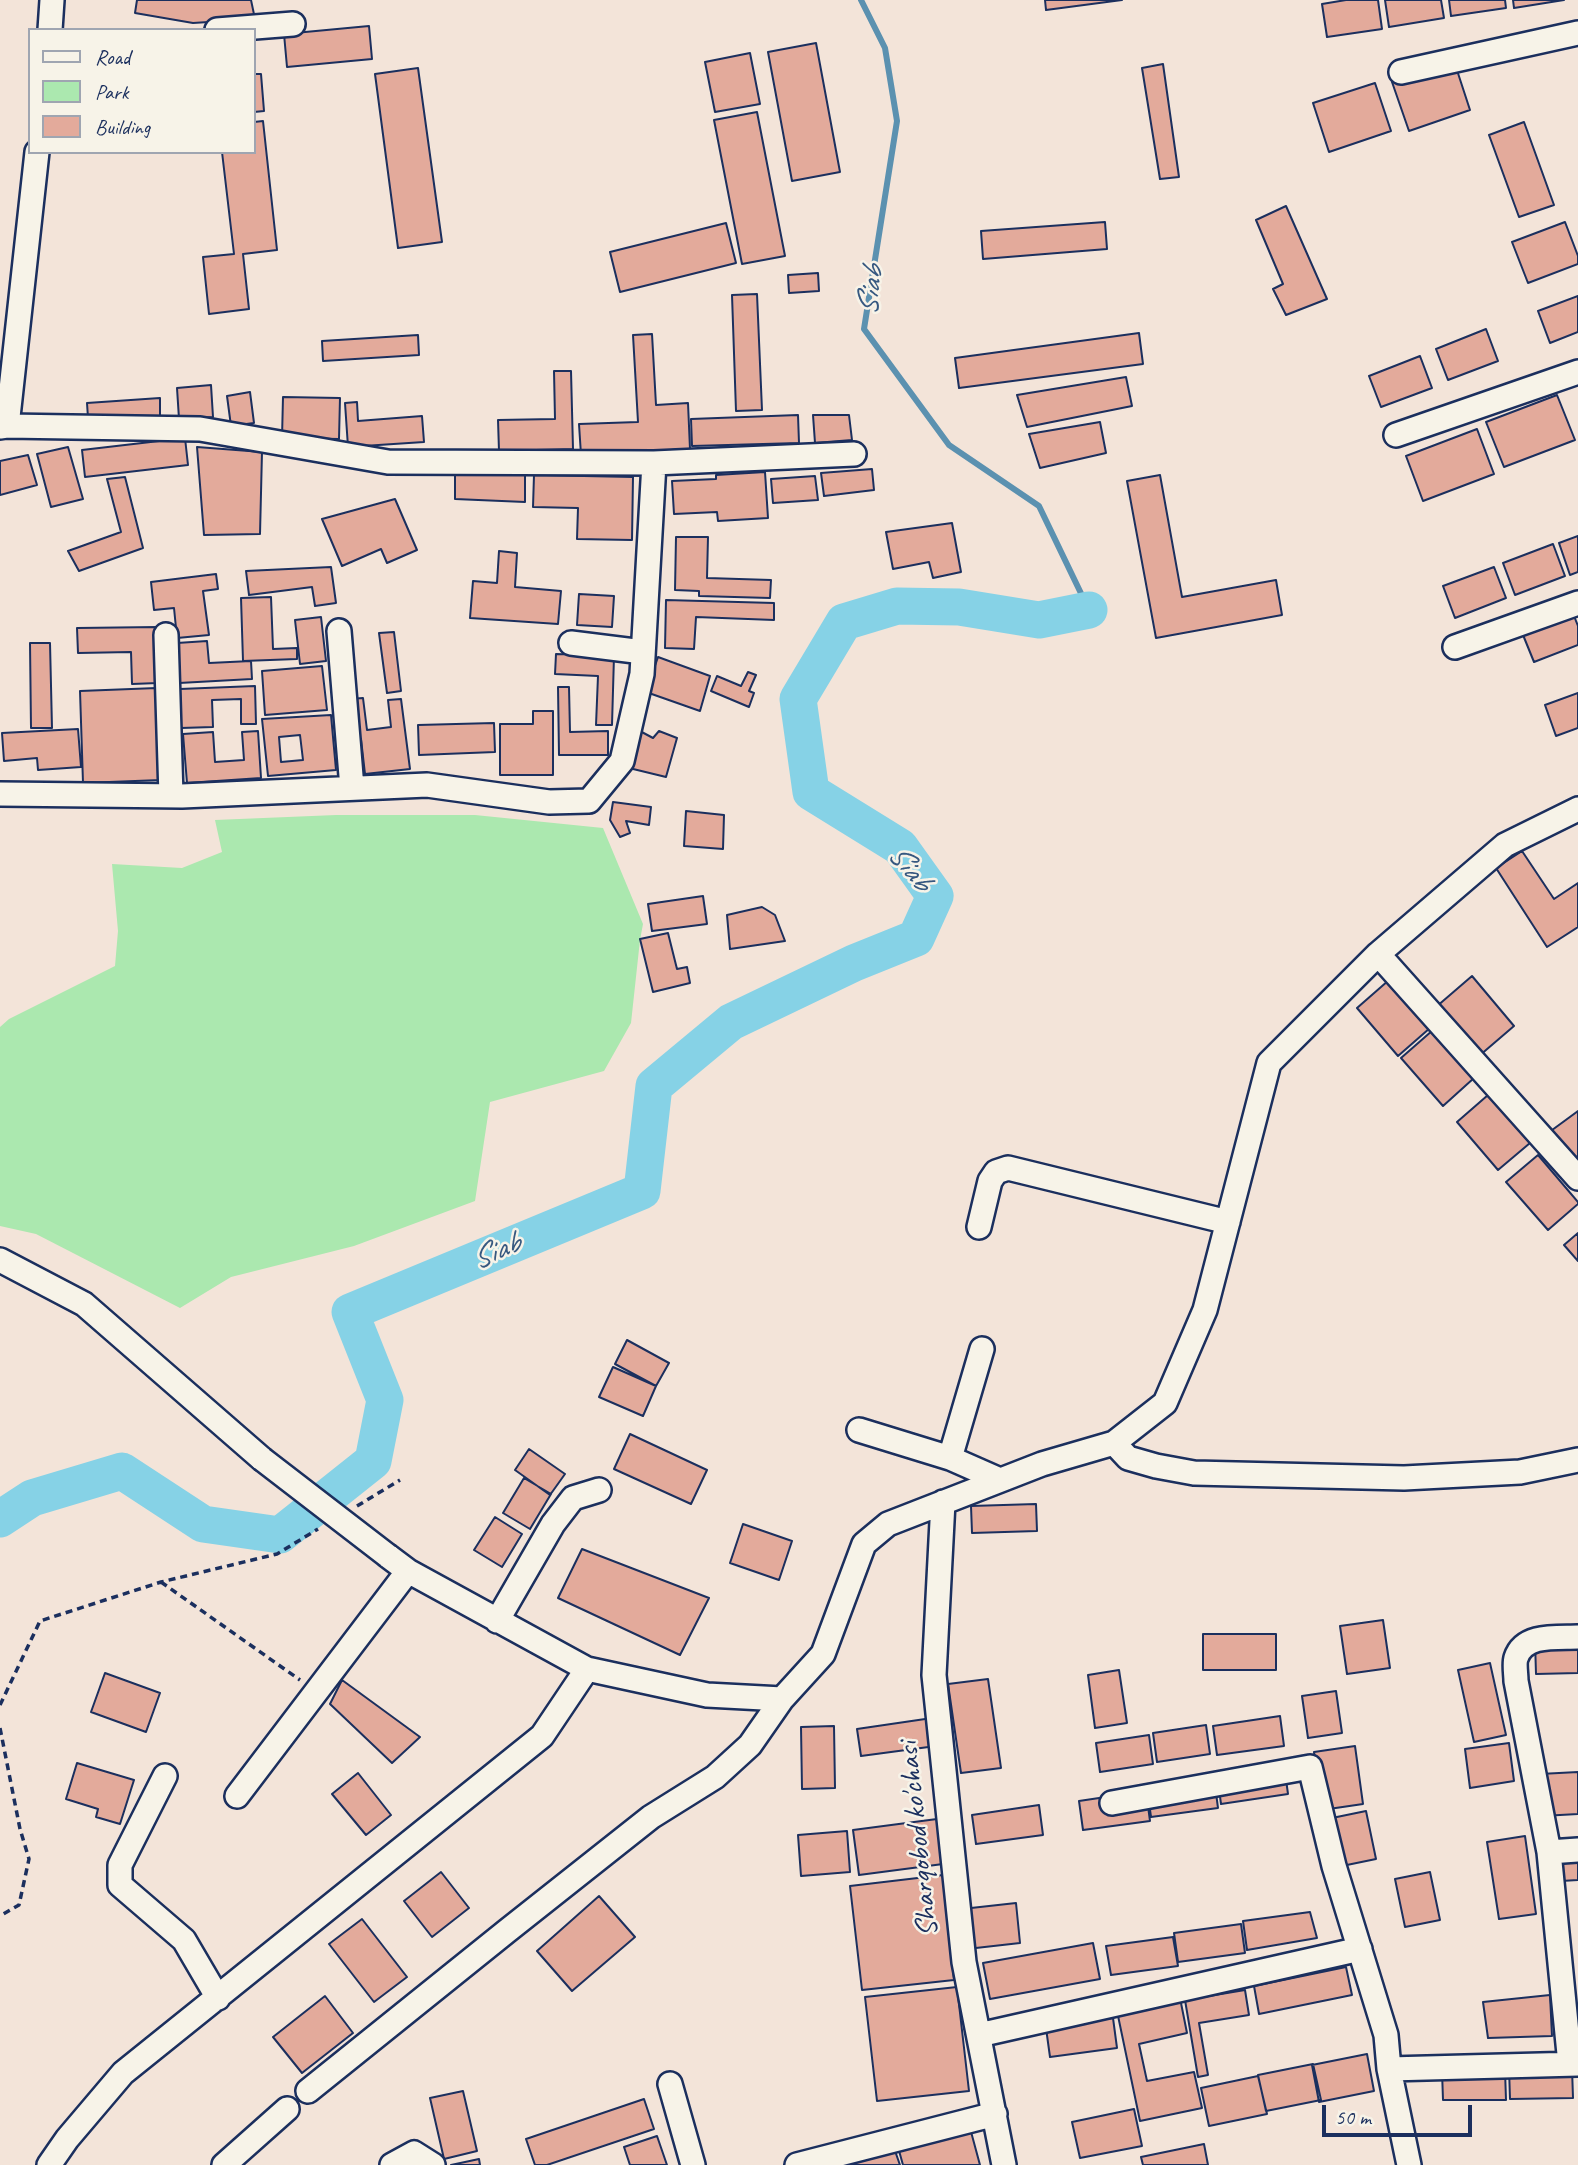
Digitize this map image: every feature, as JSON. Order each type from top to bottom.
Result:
[{"type":"street","points":[[50,28],[52,0]]},
{"type":"street","points":[[242,28],[293,24]]},
{"type":"street","points":[[1401,72],[1578,33]]},
{"type":"street","points":[[37,154],[3,426],[200,429],[388,462],[654,463],[854,454]]},
{"type":"street","points":[[1396,435],[1578,372]]},
{"type":"street","points":[[0,794],[171,796],[427,785],[549,802],[589,801],[622,761],[642,674],[654,463]]},
{"type":"street","points":[[1455,647],[1578,603]]},
{"type":"street","points":[[339,631],[352,788]]},
{"type":"street","points":[[166,635],[171,796]]},
{"type":"street","points":[[571,643],[643,652]]},
{"type":"street","points":[[308,2091],[651,1817],[715,1777],[750,1745],[782,1699],[823,1654],[864,1544],[888,1524],[1042,1464],[1114,1443],[1165,1403],[1205,1310],[1269,1063],[1378,954],[1506,845],[1578,810]]},
{"type":"street","points":[[1378,954],[1578,1178]]},
{"type":"street","points":[[979,1227],[990,1181],[996,1172],[1008,1168],[1228,1222]]},
{"type":"street","points":[[0,1260],[84,1304],[262,1459],[388,1556],[408,1571],[497,1621],[587,1669],[707,1695],[782,1699]]},
{"type":"street","points":[[950,1458],[982,1349]]},
{"type":"street","points":[[859,1430],[950,1458],[1000,1480]]},
{"type":"street","points":[[1114,1443],[1128,1458],[1194,1473],[1404,1478],[1520,1472],[1578,1460]]},
{"type":"street","points":[[497,1621],[554,1524],[573,1498],[599,1490]]},
{"type":"street","name":"Sharqobod ko'chasi","points":[[943,1502],[934,1675],[964,1962],[1004,2165]]},
{"type":"street","points":[[237,1796],[408,1571]]},
{"type":"street","points":[[1389,2069],[1574,2064],[1549,1852],[1516,1681],[1516,1658],[1525,1644],[1538,1639],[1578,1637]]},
{"type":"street","points":[[49,2165],[66,2139],[123,2073],[542,1736],[587,1669]]},
{"type":"street","points":[[1112,1803],[1310,1767],[1334,1866],[1386,2035],[1389,2069],[1409,2165]]},
{"type":"street","points":[[165,1776],[120,1864],[120,1885],[184,1940],[218,1997]]},
{"type":"street","points":[[1549,1852],[1578,1850]]},
{"type":"street","points":[[979,2035],[1360,1949]]},
{"type":"street","points":[[670,2084],[693,2165]]},
{"type":"street","points":[[224,2165],[287,2109]]},
{"type":"street","points":[[797,2165],[995,2114]]},
{"type":"street","points":[[392,2165],[414,2152],[433,2165]]},
{"type":"path","points":[[355,1507],[400,1480]]},
{"type":"path","points":[[0,1705],[40,1621],[161,1583],[277,1554],[322,1527]]},
{"type":"path","points":[[161,1583],[317,1692]]},
{"type":"path","points":[[0,1728],[20,1829],[29,1859],[19,1905],[0,1916]]},
{"type":"green space","points":[[336,815],[475,815],[603,828],[643,924],[631,1023],[604,1071],[490,1102],[475,1201],[354,1246],[231,1277],[180,1308],[36,1234],[0,1226],[0,1027],[9,1019],[115,966],[118,931],[112,864],[182,868],[222,852],[215,820]]},
{"type":"building","points":[[137,0],[251,0],[255,19],[193,23],[135,13]]},
{"type":"building","points":[[1045,0],[1122,0],[1046,10]]},
{"type":"building","points":[[1346,0],[1378,0],[1382,29],[1327,37],[1322,4]]},
{"type":"building","points":[[1385,0],[1441,0],[1444,18],[1389,27]]},
{"type":"building","points":[[1449,0],[1505,0],[1506,8],[1451,16]]},
{"type":"building","points":[[1513,0],[1564,0],[1514,8]]},
{"type":"building","points":[[369,26],[372,59],[287,67],[284,34]]},
{"type":"building","points":[[816,43],[840,172],[792,181],[768,52]]},
{"type":"building","points":[[750,53],[760,104],[715,112],[705,62]]},
{"type":"building","points":[[1454,61],[1470,110],[1409,131],[1392,82]]},
{"type":"building","points":[[1163,64],[1179,177],[1160,179],[1142,68]]},
{"type":"building","points":[[418,68],[442,242],[398,248],[375,74]]},
{"type":"building","points":[[256,74],[261,74],[264,111],[256,112]]},
{"type":"building","points":[[1375,83],[1391,131],[1329,152],[1313,103]]},
{"type":"building","points":[[757,112],[785,256],[742,264],[714,120]]},
{"type":"building","points":[[263,121],[277,250],[243,254],[249,309],[209,314],[203,257],[234,254],[222,154],[256,154],[256,122]]},
{"type":"building","points":[[1524,122],[1554,205],[1519,217],[1489,135]]},
{"type":"building","points":[[1286,206],[1327,299],[1286,315],[1273,289],[1283,284],[1256,220]]},
{"type":"building","points":[[1105,222],[1107,249],[983,259],[981,231]]},
{"type":"building","points":[[1565,222],[1578,256],[1578,264],[1528,283],[1512,242]]},
{"type":"building","points":[[726,223],[736,263],[620,292],[610,252]]},
{"type":"building","points":[[818,273],[819,291],[789,293],[788,275]]},
{"type":"building","points":[[757,294],[762,410],[736,411],[732,295]]},
{"type":"building","points":[[1578,296],[1578,332],[1550,343],[1538,311]]},
{"type":"building","points":[[1486,329],[1498,361],[1448,380],[1436,349]]},
{"type":"building","points":[[1139,333],[1143,364],[959,388],[955,358]]},
{"type":"building","points":[[652,334],[656,405],[688,403],[690,449],[581,455],[579,424],[638,422],[633,335]]},
{"type":"building","points":[[418,335],[419,355],[323,361],[322,341]]},
{"type":"building","points":[[1420,356],[1432,388],[1381,407],[1369,376]]},
{"type":"building","points":[[554,371],[571,371],[573,449],[499,451],[498,420],[555,419]]},
{"type":"building","points":[[1126,377],[1132,406],[1027,427],[1017,395]]},
{"type":"building","points":[[211,385],[213,417],[179,419],[177,388]]},
{"type":"building","points":[[250,392],[254,423],[231,426],[227,396]]},
{"type":"building","points":[[1557,395],[1575,440],[1504,467],[1486,422]]},
{"type":"building","points":[[283,397],[340,398],[339,439],[282,438]]},
{"type":"building","points":[[160,398],[160,417],[88,418],[87,403]]},
{"type":"building","points":[[357,402],[358,421],[422,416],[424,442],[348,447],[345,403]]},
{"type":"building","points":[[798,415],[799,443],[692,446],[691,419]]},
{"type":"building","points":[[813,415],[849,415],[852,440],[815,443]]},
{"type":"building","points":[[1100,422],[1106,453],[1040,468],[1029,434]]},
{"type":"building","points":[[1477,429],[1494,474],[1423,501],[1406,456]]},
{"type":"building","points":[[185,438],[188,465],[85,477],[82,450]]},
{"type":"building","points":[[68,447],[83,499],[51,507],[37,454]]},
{"type":"building","points":[[197,447],[262,452],[260,534],[204,535]]},
{"type":"building","points":[[28,455],[37,485],[0,495],[0,461]]},
{"type":"building","points":[[872,469],[874,490],[824,496],[821,473]]},
{"type":"building","points":[[455,471],[525,473],[525,502],[455,499]]},
{"type":"building","points":[[765,472],[768,518],[718,521],[717,512],[674,514],[672,481],[716,479],[716,475]]},
{"type":"building","points":[[534,475],[633,477],[632,540],[577,539],[578,508],[533,507]]},
{"type":"building","points":[[1160,475],[1182,597],[1276,580],[1282,615],[1156,638],[1127,481]]},
{"type":"building","points":[[815,476],[818,500],[773,503],[771,479]]},
{"type":"building","points":[[125,477],[143,548],[79,571],[68,551],[121,532],[107,479]]},
{"type":"building","points":[[395,499],[417,550],[387,563],[381,549],[342,566],[322,519]]},
{"type":"building","points":[[952,523],[961,572],[933,578],[929,562],[893,569],[886,532]]},
{"type":"building","points":[[1578,536],[1578,572],[1570,575],[1559,543]]},
{"type":"building","points":[[676,537],[708,537],[707,578],[771,580],[770,598],[699,596],[699,591],[675,590]]},
{"type":"building","points":[[1553,544],[1565,576],[1515,595],[1503,563]]},
{"type":"building","points":[[499,551],[517,553],[515,587],[561,591],[558,624],[470,618],[473,581],[497,583]]},
{"type":"building","points":[[331,567],[336,603],[315,606],[312,587],[249,595],[246,571]]},
{"type":"building","points":[[1494,567],[1506,598],[1455,618],[1443,586]]},
{"type":"building","points":[[216,574],[218,589],[203,591],[209,635],[177,638],[174,608],[154,610],[151,582]]},
{"type":"building","points":[[579,594],[614,596],[612,627],[577,625]]},
{"type":"building","points":[[271,597],[273,649],[297,648],[297,659],[243,661],[241,598]]},
{"type":"building","points":[[666,600],[774,603],[774,620],[696,617],[694,649],[665,648]]},
{"type":"building","points":[[1572,611],[1578,626],[1578,645],[1534,662],[1521,630]]},
{"type":"building","points":[[321,617],[326,661],[300,664],[295,620]]},
{"type":"building","points":[[158,627],[158,683],[132,684],[131,652],[78,653],[77,628]]},
{"type":"building","points":[[394,632],[401,691],[387,693],[379,633]]},
{"type":"building","points":[[207,641],[209,663],[251,661],[252,679],[179,683],[177,643]]},
{"type":"building","points":[[30,643],[50,643],[52,728],[31,728]]},
{"type":"building","points":[[556,654],[614,656],[612,725],[596,725],[598,676],[555,674]]},
{"type":"building","points":[[658,657],[710,676],[700,711],[646,692]]},
{"type":"building","points":[[322,666],[327,710],[265,715],[262,671]]},
{"type":"building","points":[[748,672],[756,675],[749,691],[754,693],[749,707],[711,691],[717,676],[741,686]]},
{"type":"building","points":[[255,686],[256,724],[241,724],[241,699],[212,700],[213,727],[181,728],[180,689]]},
{"type":"building","points":[[558,687],[569,687],[570,732],[608,731],[608,755],[559,755]]},
{"type":"building","points":[[157,688],[161,780],[83,783],[80,691]]},
{"type":"building","points":[[1578,693],[1578,728],[1556,736],[1545,705]]},
{"type":"building","points":[[363,698],[367,730],[391,727],[388,700],[401,699],[410,769],[365,774],[361,739],[354,740],[350,699]]},
{"type":"building","points":[[533,711],[553,711],[553,775],[500,775],[500,724],[533,724]]},
{"type":"building","points":[[331,715],[336,770],[268,776],[262,719]],"holes":[[[300,735],[303,760],[281,762],[279,737]]]},
{"type":"building","points":[[494,723],[495,752],[419,755],[418,725]]},
{"type":"building","points":[[78,729],[81,767],[38,770],[37,758],[4,761],[2,733]]},
{"type":"building","points":[[638,730],[653,738],[659,731],[677,738],[666,777],[629,768]]},
{"type":"building","points":[[258,731],[261,778],[187,783],[183,734],[213,732],[215,762],[244,760],[242,732]]},
{"type":"building","points":[[613,802],[651,807],[649,825],[626,821],[630,833],[620,837],[610,820]]},
{"type":"building","points":[[686,811],[724,815],[723,849],[684,846]]},
{"type":"building","points":[[1522,851],[1554,899],[1578,883],[1578,927],[1547,947],[1496,868]]},
{"type":"building","points":[[703,896],[707,924],[652,931],[648,904]]},
{"type":"building","points":[[762,907],[775,915],[785,941],[730,949],[727,915]]},
{"type":"building","points":[[668,933],[677,969],[687,967],[690,983],[653,992],[640,939]]},
{"type":"building","points":[[1472,976],[1514,1026],[1479,1056],[1436,1007]]},
{"type":"building","points":[[1389,980],[1430,1028],[1398,1056],[1357,1008]]},
{"type":"building","points":[[1433,1030],[1474,1078],[1443,1106],[1401,1058]]},
{"type":"building","points":[[1488,1095],[1530,1143],[1498,1170],[1457,1122]]},
{"type":"building","points":[[1578,1111],[1578,1156],[1570,1162],[1548,1133]]},
{"type":"building","points":[[1538,1155],[1578,1202],[1548,1230],[1506,1182]]},
{"type":"building","points":[[1578,1233],[1578,1261],[1564,1245]]},
{"type":"building","points":[[627,1340],[669,1363],[656,1386],[615,1364]]},
{"type":"building","points":[[613,1367],[656,1386],[643,1416],[599,1397]]},
{"type":"building","points":[[630,1434],[707,1470],[691,1504],[614,1469]]},
{"type":"building","points":[[529,1449],[565,1474],[550,1495],[515,1470]]},
{"type":"building","points":[[524,1478],[551,1494],[530,1529],[503,1513]]},
{"type":"building","points":[[1036,1504],[1037,1531],[972,1533],[971,1506]]},
{"type":"building","points":[[495,1517],[522,1534],[502,1567],[474,1550]]},
{"type":"building","points":[[743,1524],[792,1541],[779,1580],[730,1563]]},
{"type":"building","points":[[582,1549],[709,1598],[680,1655],[558,1598]]},
{"type":"building","points":[[1383,1620],[1390,1668],[1347,1674],[1340,1626]]},
{"type":"building","points":[[1203,1634],[1276,1634],[1276,1670],[1203,1670]]},
{"type":"building","points":[[1578,1639],[1578,1673],[1536,1674],[1535,1641]]},
{"type":"building","points":[[1490,1663],[1506,1735],[1474,1742],[1458,1670]]},
{"type":"building","points":[[1119,1670],[1127,1723],[1095,1728],[1088,1675]]},
{"type":"building","points":[[105,1673],[160,1693],[146,1732],[91,1712]]},
{"type":"building","points":[[988,1679],[1001,1768],[961,1773],[948,1684]]},
{"type":"building","points":[[342,1680],[420,1737],[392,1763],[330,1704]]},
{"type":"building","points":[[1336,1691],[1342,1733],[1308,1738],[1302,1696]]},
{"type":"building","points":[[1280,1716],[1284,1746],[1217,1755],[1213,1726]]},
{"type":"building","points":[[932,1718],[936,1746],[861,1756],[857,1729]]},
{"type":"building","points":[[1206,1725],[1210,1754],[1157,1762],[1153,1733]]},
{"type":"building","points":[[834,1726],[835,1788],[802,1789],[801,1727]]},
{"type":"building","points":[[1149,1735],[1153,1764],[1100,1772],[1096,1743]]},
{"type":"building","points":[[1509,1743],[1514,1781],[1470,1788],[1465,1749]]},
{"type":"building","points":[[1355,1746],[1363,1804],[1322,1810],[1314,1752]]},
{"type":"building","points":[[77,1763],[134,1780],[120,1824],[96,1817],[98,1809],[66,1799]]},
{"type":"building","points":[[1284,1765],[1288,1794],[1221,1804],[1217,1774]]},
{"type":"building","points":[[1578,1772],[1578,1814],[1542,1816],[1540,1774]]},
{"type":"building","points":[[358,1773],[391,1815],[366,1835],[332,1794]]},
{"type":"building","points":[[1214,1778],[1218,1808],[1151,1817],[1147,1788]]},
{"type":"building","points":[[1146,1791],[1150,1821],[1083,1830],[1079,1801]]},
{"type":"building","points":[[1039,1805],[1043,1835],[976,1844],[972,1815]]},
{"type":"building","points":[[1366,1811],[1376,1859],[1342,1866],[1332,1818]]},
{"type":"building","points":[[937,1819],[943,1864],[859,1875],[853,1830]]},
{"type":"building","points":[[847,1831],[850,1872],[801,1876],[798,1835]]},
{"type":"building","points":[[1525,1836],[1536,1914],[1499,1919],[1487,1842]]},
{"type":"building","points":[[1560,1849],[1578,1849],[1578,1880],[1561,1881]]},
{"type":"building","points":[[441,1872],[469,1908],[432,1937],[404,1901]]},
{"type":"building","points":[[1430,1872],[1440,1920],[1405,1927],[1395,1879]]},
{"type":"building","points":[[943,1875],[954,1980],[862,1990],[850,1886]]},
{"type":"building","points":[[599,1896],[635,1937],[572,1991],[537,1951]]},
{"type":"building","points":[[1016,1903],[1020,1943],[967,1949],[962,1909]]},
{"type":"building","points":[[1310,1912],[1317,1938],[1247,1950],[1243,1921]]},
{"type":"building","points":[[362,1919],[407,1977],[374,2002],[329,1944]]},
{"type":"building","points":[[1241,1924],[1245,1953],[1178,1962],[1174,1933]]},
{"type":"building","points":[[1173,1937],[1178,1966],[1111,1975],[1106,1946]]},
{"type":"building","points":[[1093,1943],[1100,1979],[990,1999],[983,1963]]},
{"type":"building","points":[[1346,1967],[1352,1995],[1259,2014],[1254,1986]]},
{"type":"building","points":[[957,1987],[969,2091],[877,2101],[865,1997]]},
{"type":"building","points":[[1245,1990],[1249,2015],[1199,2023],[1208,2075],[1198,2077],[1185,2000]]},
{"type":"building","points":[[1550,1995],[1552,2036],[1488,2038],[1483,2002]]},
{"type":"building","points":[[325,1996],[353,2033],[302,2073],[273,2037]]},
{"type":"building","points":[[1180,1998],[1187,2033],[1139,2044],[1147,2081],[1194,2072],[1202,2108],[1140,2121],[1117,2011]]},
{"type":"building","points":[[1113,2018],[1117,2048],[1050,2057],[1046,2028]]},
{"type":"building","points":[[1367,2054],[1374,2091],[1319,2102],[1312,2065]]},
{"type":"building","points":[[1313,2064],[1321,2100],[1266,2111],[1258,2075]]},
{"type":"building","points":[[1509,2068],[1572,2068],[1573,2098],[1510,2099]]},
{"type":"building","points":[[1505,2070],[1506,2100],[1443,2100],[1442,2071]]},
{"type":"building","points":[[1258,2076],[1267,2114],[1209,2126],[1201,2088]]},
{"type":"building","points":[[463,2091],[477,2151],[444,2159],[430,2098]]},
{"type":"building","points":[[644,2099],[654,2129],[547,2165],[535,2165],[526,2139]]},
{"type":"building","points":[[1134,2109],[1142,2146],[1080,2158],[1072,2122]]},
{"type":"building","points":[[970,2128],[980,2165],[903,2165],[898,2147]]},
{"type":"building","points":[[657,2136],[667,2165],[630,2165],[624,2147]]},
{"type":"building","points":[[1204,2144],[1208,2165],[1143,2165],[1141,2157]]},
{"type":"building","points":[[894,2148],[900,2165],[836,2165]]},
{"type":"building","points":[[479,2159],[480,2165],[451,2165]]},
{"type":"waterway","name":"Siab","points":[[861,0],[885,48],[897,121],[864,329],[949,445],[1039,506],[1089,610]]},
{"type":"waterway","name":"Siab","points":[[0,1519],[32,1498],[122,1471],[203,1524],[280,1535],[373,1461],[385,1400],[350,1312],[642,1191],[654,1086],[731,1022],[854,963],[916,938],[935,896],[900,847],[811,792],[798,699],[844,622],[897,606],[959,607],[1039,620],[1089,610]]}]
